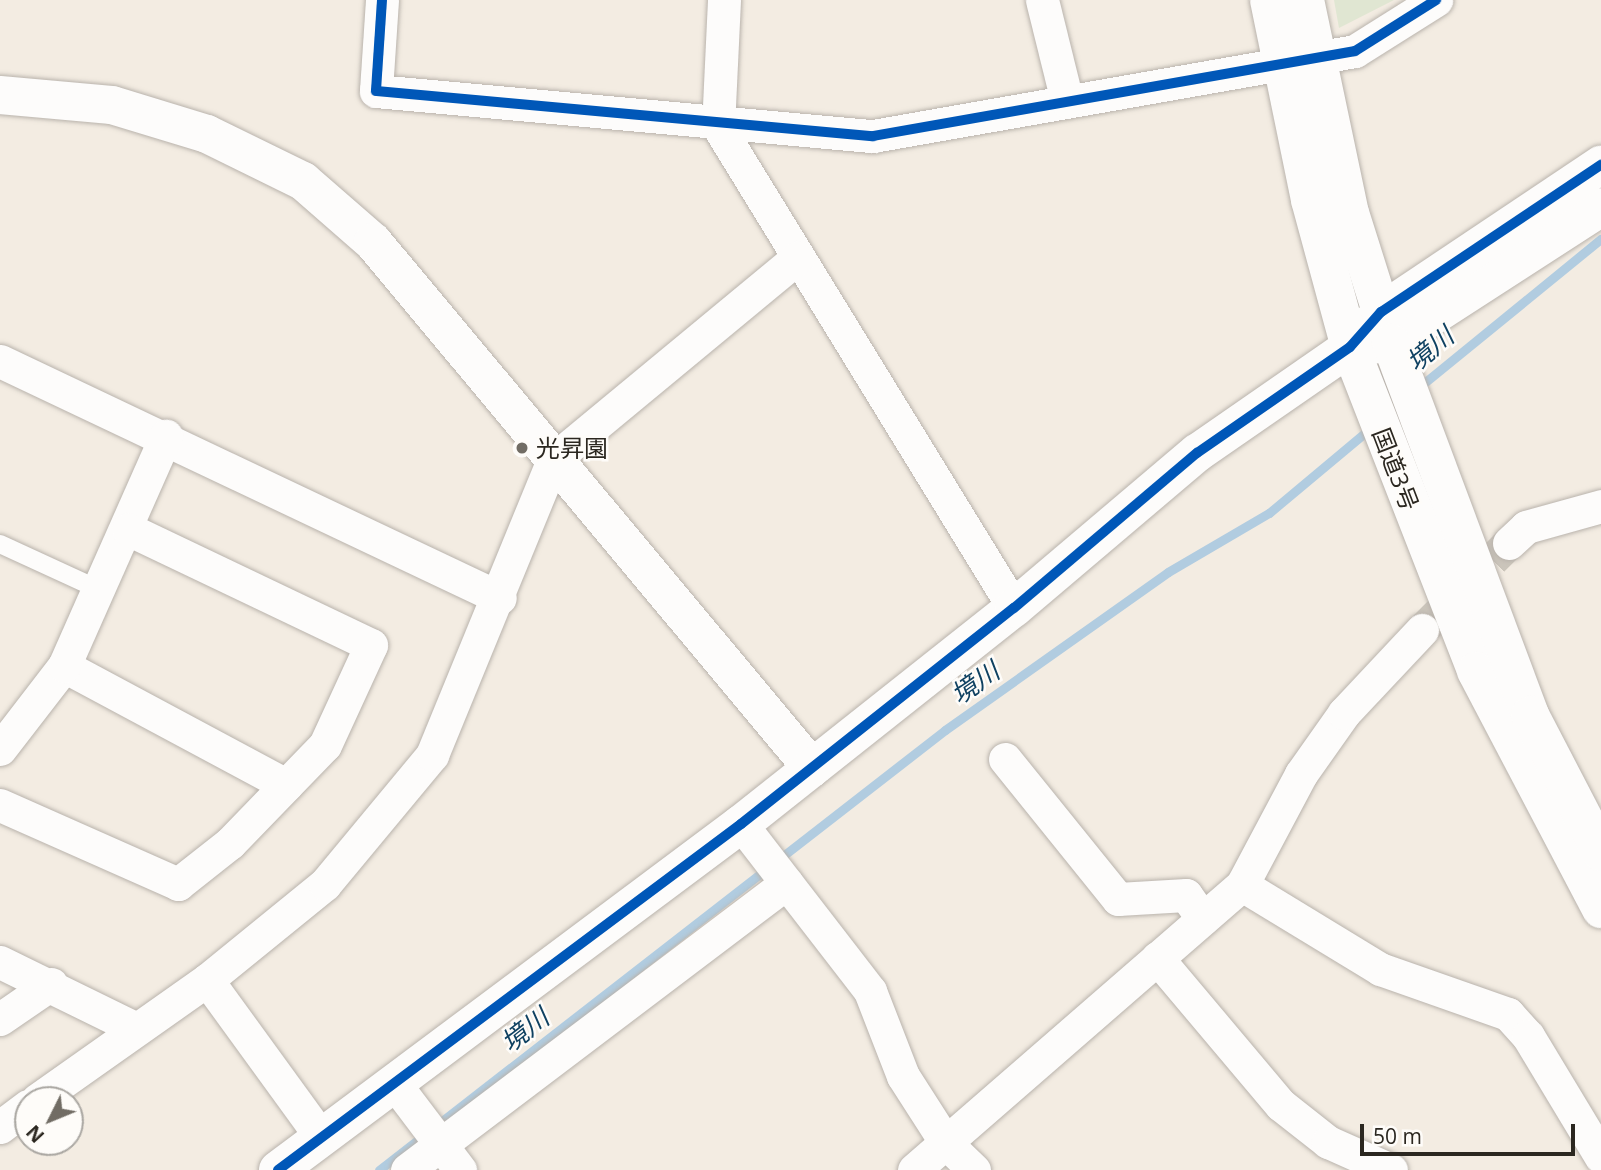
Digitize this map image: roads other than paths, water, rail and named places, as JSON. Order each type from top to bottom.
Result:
[{"type":"main road","name":"国道3号","points":[[1269,0],[1298,59],[1386,328],[1530,715],[1601,852]]},
{"type":"main road","name":"国道3号","points":[[1305,0],[1298,59],[1350,347],[1476,671],[1601,909]]},
{"type":"main road","points":[[0,95],[112,106],[207,134],[303,181],[373,242],[811,768]]},
{"type":"main road","points":[[1386,328],[1601,164]]},
{"type":"main road","points":[[278,1170],[741,824],[1014,608],[1197,453],[1350,347],[1601,207]]},
{"type":"street","points":[[382,0],[376,92],[718,126],[873,136],[1355,51],[1436,0]]},
{"type":"street","points":[[724,0],[718,126],[1014,608]]},
{"type":"street","points":[[1042,0],[1067,101]]},
{"type":"street","points":[[56,1086],[207,980],[325,884],[432,755],[500,598],[553,460],[798,257]]},
{"type":"street","points":[[0,361],[166,436],[500,598]]},
{"type":"street","points":[[6,731],[64,666],[128,529],[166,436]]},
{"type":"street","points":[[1508,543],[1526,527],[1601,506]]},
{"type":"street","points":[[0,805],[178,884],[230,843],[325,745],[371,645],[128,529]]},
{"type":"street","points":[[914,1170],[1242,885],[1301,774],[1344,713],[1422,630]]},
{"type":"street","points":[[64,666],[286,785]]},
{"type":"street","points":[[1005,759],[1118,899],[1186,895],[1203,919]]},
{"type":"street","points":[[741,824],[870,991],[903,1076],[946,1143],[974,1170]]},
{"type":"street","points":[[407,1170],[450,1157],[787,883]]},
{"type":"street","points":[[1242,885],[1380,969],[1508,1014],[1528,1036],[1601,1157]]},
{"type":"street","points":[[1157,958],[1281,1105],[1328,1142],[1391,1170]]},
{"type":"street","points":[[0,962],[51,984],[135,1028]]},
{"type":"street","points":[[207,980],[322,1138]]},
{"type":"street","points":[[0,1019],[51,984]]},
{"type":"street","points":[[394,1084],[450,1157]]},
{"type":"lane","points":[[0,544],[100,590]]},
{"type":"waterway","name":"境川","points":[[1418,388],[1601,239]]},
{"type":"waterway","name":"境川","points":[[379,1170],[945,730],[1168,572],[1269,513],[1373,426]]},
{"type":"tunnel","points":[[1422,630],[1509,543]]},
{"type":"place","name":"光昇園","points":[[522,448]]}]
